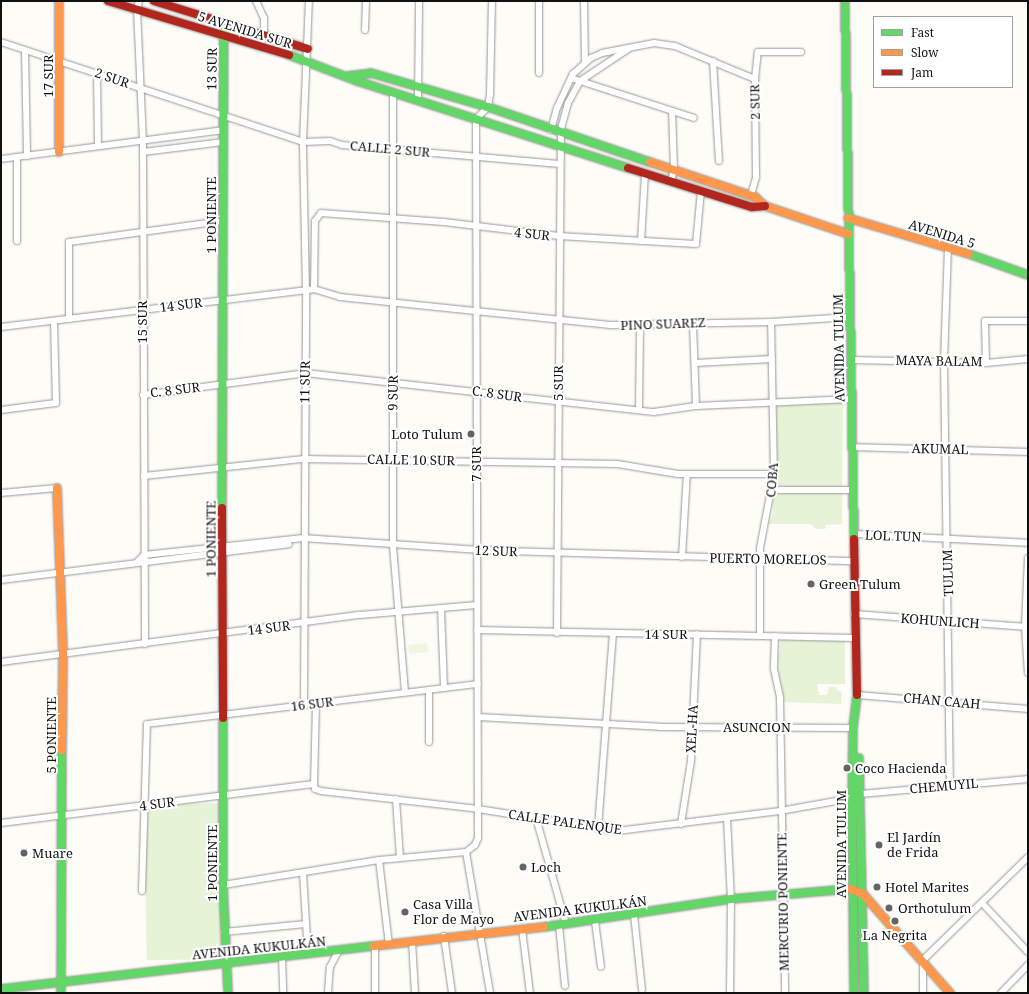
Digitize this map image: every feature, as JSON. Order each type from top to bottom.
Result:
[{"type":"main road","name":"17 SUR","points":[[59,1],[61,62],[59,152]]},
{"type":"main road","name":"5 AVENIDA SUR","points":[[108,1],[138,5],[224,36],[306,60],[394,93],[561,147],[752,207],[765,206]]},
{"type":"main road","points":[[154,1],[308,49]]},
{"type":"main road","name":"AVENIDA TULUM","points":[[845,1],[854,614],[861,794],[864,993]]},
{"type":"main road","name":"13 SUR","points":[[223,115],[224,36],[227,24]]},
{"type":"main road","points":[[348,76],[365,72],[488,107],[562,134],[751,196],[765,206],[848,234]]},
{"type":"main road","name":"1 PONIENTE","points":[[223,115],[223,885],[228,993]]},
{"type":"main road","name":"AVENIDA 5","points":[[848,218],[948,247],[1028,275]]},
{"type":"main road","name":"5 PONIENTE","points":[[58,488],[59,573],[63,655],[61,993]]},
{"type":"main road","name":"AVENIDA TULUM","points":[[854,993],[852,798],[853,728],[856,694]]},
{"type":"main road","points":[[852,888],[863,894],[923,960],[950,993]]},
{"type":"main road","name":"AVENIDA KUKULKÁN","points":[[1,990],[226,962],[338,952],[444,936],[595,921],[731,899],[783,893],[852,888]]},
{"type":"street","points":[[256,1],[264,18],[264,35]]},
{"type":"street","name":"11 SUR","points":[[304,705],[303,540],[306,290],[303,142],[309,1]]},
{"type":"street","points":[[365,30],[366,1]]},
{"type":"street","points":[[418,1],[418,101]]},
{"type":"street","points":[[476,119],[488,107],[490,95],[492,1]]},
{"type":"street","points":[[539,1],[539,72]]},
{"type":"street","points":[[584,1],[586,62]]},
{"type":"street","name":"15 SUR","points":[[138,5],[139,87],[143,141],[142,310],[144,476],[142,560],[145,644]]},
{"type":"street","name":"2 SUR","points":[[1,42],[303,142]]},
{"type":"street","points":[[551,130],[557,108],[570,78],[586,62],[602,53],[654,43],[668,45],[755,79]]},
{"type":"street","points":[[580,82],[628,49]]},
{"type":"street","points":[[25,50],[27,156]]},
{"type":"street","name":"2 SUR","points":[[751,196],[756,177],[755,79],[758,52],[801,52]]},
{"type":"street","points":[[712,61],[719,161]]},
{"type":"street","points":[[97,73],[98,145]]},
{"type":"street","points":[[570,78],[694,118]]},
{"type":"street","name":"5 SUR","points":[[557,633],[559,164],[562,134],[568,103],[580,82]]},
{"type":"street","name":"9 SUR","points":[[394,93],[393,546],[400,612],[405,693]]},
{"type":"street","points":[[671,181],[674,170],[672,111]]},
{"type":"street","name":"7 SUR","points":[[466,852],[475,845],[478,838],[476,119]]},
{"type":"street","points":[[1,159],[59,152],[98,145],[143,141],[223,130]]},
{"type":"street","points":[[143,152],[223,142]]},
{"type":"street","name":"CALLE 2 SUR","points":[[303,142],[330,142],[342,146],[393,148],[453,156],[477,156],[559,164]]},
{"type":"street","points":[[17,157],[17,241]]},
{"type":"street","points":[[640,241],[645,173]]},
{"type":"street","name":"4 SUR","points":[[314,289],[317,216],[326,212],[460,224],[476,228],[559,236],[696,244],[701,191]]},
{"type":"street","points":[[69,319],[69,242],[223,221]]},
{"type":"street","name":"TULUM","points":[[948,247],[944,362],[946,538],[949,621],[950,785]]},
{"type":"street","name":"14 SUR","points":[[1,328],[314,289]]},
{"type":"street","name":"PINO SUAREZ","points":[[314,289],[340,296],[394,300],[558,320],[640,325],[771,322],[850,317]]},
{"type":"street","points":[[1,410],[56,403],[54,321]]},
{"type":"street","points":[[986,363],[985,321],[1028,321]]},
{"type":"street","name":"COBA","points":[[760,636],[761,538],[772,490],[774,474],[774,401],[771,322]]},
{"type":"street","points":[[693,324],[696,406]]},
{"type":"street","points":[[639,410],[640,325]]},
{"type":"street","points":[[695,363],[772,359]]},
{"type":"street","name":"MAYA BALAM","points":[[851,360],[986,363],[1028,359]]},
{"type":"street","name":"C. 8 SUR","points":[[143,395],[305,373],[393,384],[476,390],[559,402],[654,412],[696,406],[774,401],[852,399]]},
{"type":"street","name":"AKUMAL","points":[[852,447],[891,446],[920,451],[946,449],[1028,451]]},
{"type":"street","points":[[1028,451],[1028,458]]},
{"type":"street","name":"CALLE 10 SUR","points":[[144,476],[304,459],[392,459],[557,464],[618,464],[687,474],[774,474]]},
{"type":"street","points":[[682,557],[687,474]]},
{"type":"street","points":[[1,493],[58,488]]},
{"type":"street","points":[[772,490],[852,490]]},
{"type":"street","name":"LOL TUN","points":[[853,534],[1028,543]]},
{"type":"street","points":[[1,580],[59,573],[142,560],[303,540]]},
{"type":"street","name":"12 SUR","points":[[303,540],[557,554],[682,557]]},
{"type":"street","name":"PUERTO MORELOS","points":[[682,557],[854,561]]},
{"type":"street","points":[[1028,558],[1026,627],[1028,673]]},
{"type":"street","name":"14 SUR","points":[[1,662],[223,633],[400,612],[442,610],[477,605]]},
{"type":"street","points":[[442,610],[444,688]]},
{"type":"street","name":"KOHUNLICH","points":[[854,614],[1026,627]]},
{"type":"street","name":"14 SUR","points":[[477,630],[557,633],[696,634],[855,638]]},
{"type":"street","points":[[598,828],[607,725],[612,634]]},
{"type":"street","name":"XEL-HA","points":[[681,824],[690,772],[696,634]]},
{"type":"street","points":[[775,636],[774,669],[780,692],[780,812]]},
{"type":"street","name":"16 SUR","points":[[144,806],[147,724],[478,684]]},
{"type":"street","points":[[429,690],[429,742]]},
{"type":"street","name":"CHAN CAAH","points":[[856,694],[1028,709]]},
{"type":"street","points":[[314,786],[316,703]]},
{"type":"street","points":[[478,717],[607,725]]},
{"type":"street","name":"ASUNCION","points":[[607,725],[660,727],[853,728]]},
{"type":"street","name":"CHEMUYIL","points":[[861,794],[950,785],[1028,780]]},
{"type":"street","name":"4 SUR","points":[[1,823],[223,795],[314,786]]},
{"type":"street","name":"CALLE PALENQUE","points":[[314,786],[624,831],[780,812],[852,798],[861,794]]},
{"type":"street","points":[[396,799],[400,858]]},
{"type":"street","points":[[142,891],[144,806]]},
{"type":"street","name":"MERCURIO PONIENTE","points":[[780,812],[785,993]]},
{"type":"street","points":[[536,818],[563,924],[566,986]]},
{"type":"street","points":[[727,818],[731,899],[730,993]]},
{"type":"street","points":[[223,885],[380,860],[466,852],[490,993]]},
{"type":"street","points":[[923,993],[923,960],[1028,857]]},
{"type":"street","points":[[380,860],[389,945]]},
{"type":"street","points":[[303,873],[308,954]]},
{"type":"street","points":[[982,903],[1028,952]]},
{"type":"street","points":[[634,915],[642,990]]},
{"type":"street","points":[[595,921],[601,967]]},
{"type":"street","points":[[224,932],[306,924]]},
{"type":"street","points":[[522,929],[530,993]]},
{"type":"street","points":[[444,936],[452,993]]},
{"type":"street","points":[[412,941],[415,993]]},
{"type":"street","points":[[375,947],[376,993]]},
{"type":"street","points":[[328,993],[330,967],[338,952]]},
{"type":"street","points":[[282,956],[283,993]]},
{"type":"street","points":[[1001,993],[1028,965]]},
{"type":"green space","points":[[843,403],[842,524],[826,525],[825,529],[816,529],[811,524],[769,524],[773,513],[777,404]]},
{"type":"green space","points":[[781,640],[845,641],[845,684],[817,684],[819,695],[827,695],[829,687],[837,687],[837,691],[842,692],[841,704],[783,702],[778,664]]},
{"type":"green space","points":[[427,643],[428,652],[409,654],[408,645]]},
{"type":"green space","points":[[221,803],[224,959],[147,960],[144,804]]},
{"type":"traffic: fast","points":[[845,1],[854,539]]},
{"type":"traffic: fast","points":[[222,508],[224,36],[227,24]]},
{"type":"traffic: fast","points":[[289,55],[357,81],[628,168]]},
{"type":"traffic: fast","points":[[348,76],[371,73],[488,107],[650,162]]},
{"type":"traffic: fast","points":[[969,254],[1028,275]]},
{"type":"traffic: fast","points":[[854,993],[852,813],[853,728],[857,695]]},
{"type":"traffic: fast","points":[[223,718],[223,885],[228,993]]},
{"type":"traffic: fast","points":[[61,993],[62,750]]},
{"type":"traffic: fast","points":[[859,758],[864,993]]},
{"type":"traffic: fast","points":[[544,927],[731,899],[850,889]]},
{"type":"traffic: fast","points":[[1,989],[374,946]]},
{"type":"traffic: slow","points":[[59,1],[59,152]]},
{"type":"traffic: slow","points":[[650,162],[755,197],[765,206],[848,234]]},
{"type":"traffic: slow","points":[[848,218],[969,254]]},
{"type":"traffic: slow","points":[[57,488],[63,655],[62,750]]},
{"type":"traffic: slow","points":[[850,889],[863,894],[950,993]]},
{"type":"traffic: slow","points":[[374,946],[544,927]]},
{"type":"traffic: jam","points":[[108,1],[289,55]]},
{"type":"traffic: jam","points":[[154,1],[308,49]]},
{"type":"traffic: jam","points":[[628,168],[752,207],[765,206]]},
{"type":"traffic: jam","points":[[222,508],[223,718]]},
{"type":"traffic: jam","points":[[854,539],[857,695]]},
{"type":"place","name":"Loto Tulum","points":[[471,434]]},
{"type":"place","name":"Green Tulum","points":[[811,584]]},
{"type":"place","name":"Coco Hacienda","points":[[847,768]]},
{"type":"place","name":"El Jardín de Frida","points":[[879,845]]},
{"type":"place","name":"Muare","points":[[24,853]]},
{"type":"place","name":"Loch","points":[[523,867]]},
{"type":"place","name":"Hotel Marites","points":[[877,887]]},
{"type":"place","name":"Orthotulum","points":[[889,908]]},
{"type":"place","name":"Casa Villa Flor de Mayo","points":[[405,912]]},
{"type":"place","name":"La Negrita","points":[[895,921]]}]
